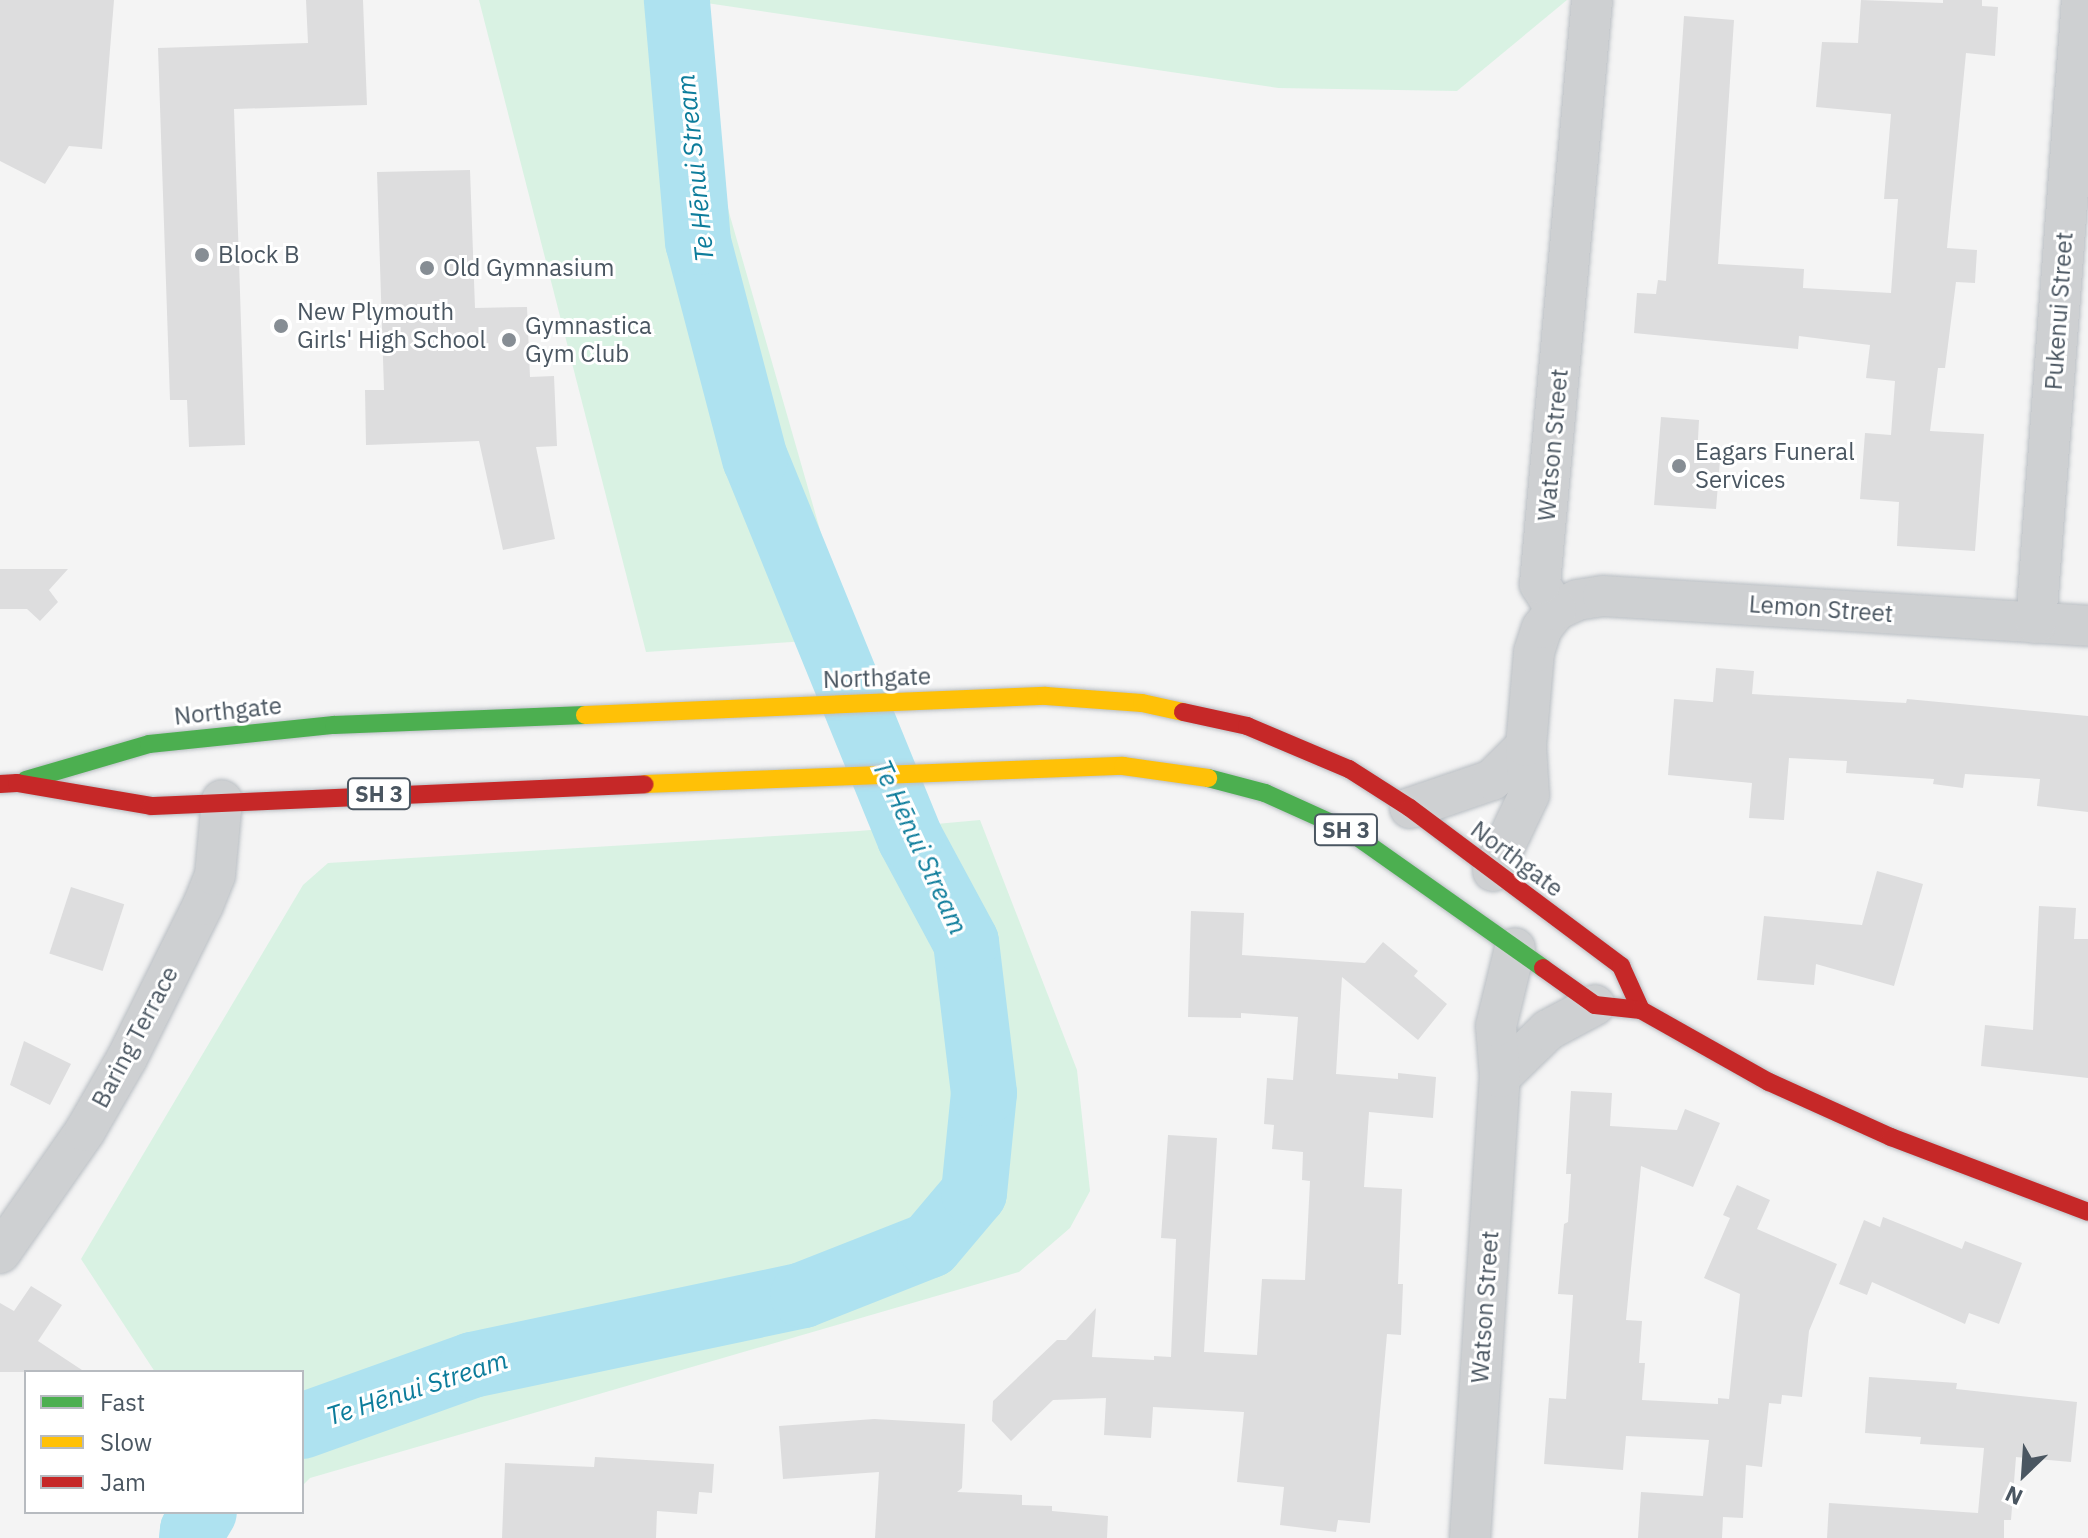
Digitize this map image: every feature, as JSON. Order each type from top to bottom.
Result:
[{"type":"highway","name":"Northgate","points":[[9,784],[149,744],[334,725],[1046,696],[1142,703],[1247,726],[1349,769],[1410,808],[1621,966],[1641,1010]]},
{"type":"highway","name":"Northgate","points":[[9,784],[151,806],[222,800],[1006,768],[1123,766],[1203,777],[1265,793],[1321,817],[1374,846],[1595,1005],[1641,1010],[1769,1082],[1891,1137],[2088,1212]]},
{"type":"street","name":"Watson Street","points":[[1556,610],[1540,584],[1592,0]]},
{"type":"street","name":"Pukenui Street","points":[[2036,623],[2082,0]]},
{"type":"street","name":"Lemon Street","points":[[1556,610],[1577,600],[1603,596],[2088,626]]},
{"type":"street","points":[[1493,871],[1529,795],[1526,746],[1534,652],[1542,628],[1556,610]]},
{"type":"street","points":[[1410,808],[1492,780],[1526,746]]},
{"type":"street","name":"Baring Terrace","points":[[0,1253],[85,1131],[127,1058],[203,905],[215,875],[222,800]]},
{"type":"street","name":"Watson Street","points":[[1470,1538],[1500,1077],[1495,1038],[1496,1015],[1515,948]]},
{"type":"street","points":[[1500,1077],[1539,1037],[1595,1005]]},
{"type":"green space","points":[[479,0],[676,0],[730,216],[851,638],[646,652]]},
{"type":"green space","points":[[686,0],[1567,0],[1457,91],[1278,88]]},
{"type":"green space","points":[[980,820],[1077,1070],[1090,1191],[1070,1228],[1019,1272],[310,1478],[304,1484],[304,1370],[154,1370],[81,1259],[303,885],[328,863],[859,831]]},
{"type":"building","points":[[0,0],[114,0],[102,149],[69,146],[45,184],[0,161]]},
{"type":"building","name":"Block B","points":[[306,0],[363,0],[367,105],[234,109],[245,445],[189,447],[187,400],[170,400],[158,48],[308,43]]},
{"type":"building","points":[[1861,0],[1943,3],[1943,0],[1982,0],[1982,6],[1998,7],[1995,56],[1966,53],[1947,248],[1977,250],[1975,283],[1956,282],[1945,368],[1938,368],[1930,431],[1984,434],[1975,551],[1897,546],[1899,502],[1860,499],[1865,433],[1891,435],[1895,381],[1866,378],[1870,345],[1799,336],[1798,349],[1634,333],[1637,293],[1656,294],[1658,280],[1666,281],[1684,16],[1734,20],[1718,264],[1804,269],[1803,288],[1891,293],[1898,199],[1884,199],[1891,114],[1816,107],[1822,42],[1858,43]]},
{"type":"building","points":[[470,170],[475,308],[527,307],[530,377],[554,376],[557,446],[536,447],[555,539],[503,550],[479,441],[366,445],[365,390],[384,390],[377,172]]},
{"type":"building","points":[[1661,417],[1699,420],[1697,458],[1720,460],[1716,509],[1654,505]]},
{"type":"building","points":[[0,569],[68,569],[49,590],[58,602],[40,621],[27,609],[0,609]]},
{"type":"building","points":[[1716,668],[1754,671],[1752,694],[1906,703],[1907,699],[2088,716],[2088,812],[2037,806],[2040,779],[1965,774],[1963,788],[1933,784],[1934,779],[1846,773],[1847,761],[1789,758],[1784,820],[1749,818],[1752,783],[1668,775],[1674,699],[1713,702]]},
{"type":"building","points":[[1877,871],[1923,884],[1894,986],[1816,964],[1814,985],[1757,980],[1764,916],[1862,925]]},
{"type":"building","points":[[71,887],[124,904],[103,971],[49,954]]},
{"type":"building","points":[[2039,906],[2076,908],[2074,939],[2088,939],[2088,1078],[1981,1066],[1985,1025],[2033,1030]]},
{"type":"building","points":[[1191,911],[1244,913],[1242,955],[1365,963],[1383,942],[1418,971],[1414,976],[1447,1004],[1418,1040],[1342,977],[1336,1074],[1398,1079],[1398,1073],[1436,1077],[1433,1118],[1369,1112],[1364,1187],[1402,1189],[1398,1284],[1403,1284],[1401,1335],[1387,1334],[1370,1523],[1338,1520],[1336,1532],[1280,1525],[1284,1487],[1237,1482],[1244,1412],[1153,1407],[1151,1438],[1104,1435],[1106,1398],[1053,1400],[1011,1441],[992,1421],[993,1401],[1057,1340],[1066,1340],[1096,1308],[1092,1357],[1154,1360],[1154,1356],[1171,1357],[1176,1239],[1161,1238],[1168,1135],[1217,1138],[1204,1352],[1257,1355],[1262,1279],[1305,1280],[1310,1181],[1302,1180],[1303,1152],[1272,1149],[1274,1125],[1264,1124],[1267,1078],[1293,1080],[1298,1017],[1241,1013],[1241,1018],[1188,1017]]},
{"type":"building","points":[[24,1041],[71,1064],[50,1105],[10,1085]]},
{"type":"building","points":[[1571,1091],[1612,1093],[1610,1126],[1677,1130],[1685,1109],[1720,1123],[1693,1187],[1641,1166],[1626,1320],[1642,1321],[1639,1363],[1645,1363],[1642,1400],[1718,1404],[1718,1398],[1729,1399],[1740,1294],[1704,1278],[1730,1218],[1723,1215],[1737,1185],[1770,1200],[1757,1229],[1837,1264],[1809,1331],[1802,1397],[1782,1395],[1781,1404],[1769,1403],[1762,1467],[1746,1465],[1743,1518],[1723,1517],[1722,1538],[1638,1538],[1641,1492],[1703,1496],[1709,1440],[1626,1436],[1623,1470],[1544,1464],[1549,1398],[1566,1399],[1573,1295],[1558,1294],[1564,1224],[1568,1222],[1571,1174],[1566,1174]]},
{"type":"building","points":[[1883,1217],[1962,1249],[1965,1241],[2022,1263],[1999,1324],[1969,1313],[1965,1324],[1872,1282],[1867,1295],[1839,1284],[1864,1220],[1880,1227]]},
{"type":"building","points":[[31,1286],[62,1305],[38,1341],[82,1370],[0,1372],[0,1303],[14,1311]]},
{"type":"building","points":[[1869,1377],[1957,1383],[1956,1389],[2077,1402],[2071,1462],[2016,1457],[2011,1520],[2004,1520],[2004,1538],[1827,1538],[1829,1503],[1978,1513],[1984,1448],[1920,1444],[1921,1437],[1865,1433]]},
{"type":"building","points":[[874,1419],[965,1424],[962,1488],[957,1492],[1022,1495],[1022,1505],[1052,1506],[1052,1511],[1108,1516],[1107,1538],[875,1538],[879,1472],[783,1479],[779,1426]]},
{"type":"building","points":[[595,1457],[714,1464],[712,1493],[699,1492],[697,1514],[657,1511],[656,1538],[502,1538],[505,1463],[594,1467]]},
{"type":"waterway","name":"Te Hēnui Stream","points":[[304,1425],[472,1365],[803,1295],[930,1245],[974,1193],[984,1093],[966,942],[910,838],[755,459],[698,242],[677,0]]},
{"type":"waterway","name":"Te Hēnui Stream","points":[[192,1538],[203,1514]]},
{"type":"traffic: fast","points":[[26,780],[149,744],[334,725],[585,715]]},
{"type":"traffic: fast","points":[[1208,778],[1265,793],[1349,831],[1543,968]]},
{"type":"traffic: slow","points":[[585,715],[1046,696],[1142,703],[1183,712]]},
{"type":"traffic: slow","points":[[645,784],[1123,766],[1208,778]]},
{"type":"traffic: jam","points":[[1183,712],[1247,726],[1349,769],[1410,808],[1621,966],[1641,1010]]},
{"type":"traffic: jam","points":[[0,784],[17,783],[151,806],[645,784]]},
{"type":"traffic: jam","points":[[1543,968],[1595,1005],[1641,1010],[1769,1082],[1891,1137],[2088,1212]]},
{"type":"place","name":"Block B","points":[[202,255]]},
{"type":"place","name":"Old Gymnasium","points":[[427,268]]},
{"type":"place","name":"New Plymouth Girls' High School","points":[[281,326]]},
{"type":"place","name":"Gymnastica Gym Club","points":[[509,340]]},
{"type":"place","name":"Eagars Funeral Services","points":[[1679,466]]}]
